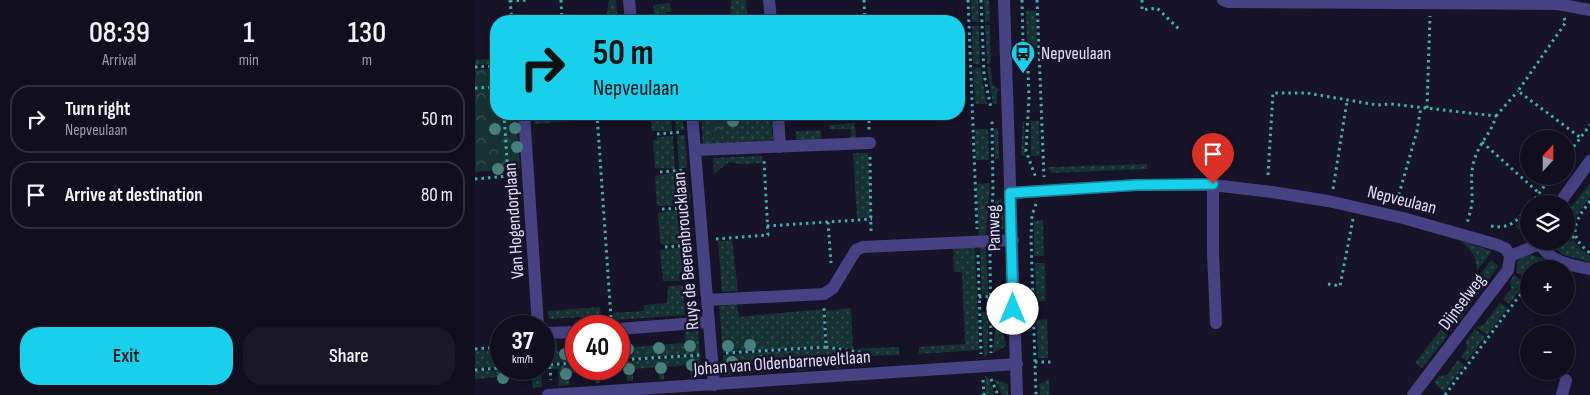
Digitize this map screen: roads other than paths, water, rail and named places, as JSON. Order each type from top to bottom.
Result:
[{"type":"street","points":[[629,0],[630,15]]},
{"type":"street","points":[[769,0],[770,15]]},
{"type":"street","name":"Panweg","points":[[1004,0],[1017,395]]},
{"type":"street","points":[[1223,0],[1228,2],[1558,2],[1590,10]]},
{"type":"street","name":"Van Hogendorplaan","points":[[524,120],[541,315]]},
{"type":"street","name":"Ruys de Beerenbroucklaan","points":[[692,120],[713,385]]},
{"type":"street","points":[[778,120],[780,147]]},
{"type":"street","points":[[695,150],[870,143]]},
{"type":"street","points":[[1565,195],[1590,161]]},
{"type":"street","points":[[1213,184],[1216,324]]},
{"type":"street","name":"Nepveulaan","points":[[1010,193],[1136,185],[1213,184],[1328,201],[1463,234],[1498,245],[1506,249],[1510,256]]},
{"type":"street","points":[[707,300],[828,291],[856,250],[871,246],[1013,240]]},
{"type":"street","points":[[1510,256],[1524,250]]},
{"type":"street","points":[[1545,250],[1551,258],[1590,269]]},
{"type":"street","name":"Dijnselweg","points":[[1413,395],[1509,270],[1510,256]]},
{"type":"street","points":[[630,328],[709,322]]},
{"type":"street","name":"Johan van Oldenbarneveltlaan","points":[[548,395],[1017,364]]},
{"type":"street","points":[[1562,395],[1566,380]]},
{"type":"place","name":"Nepveulaan","points":[[1023,74]]}]
